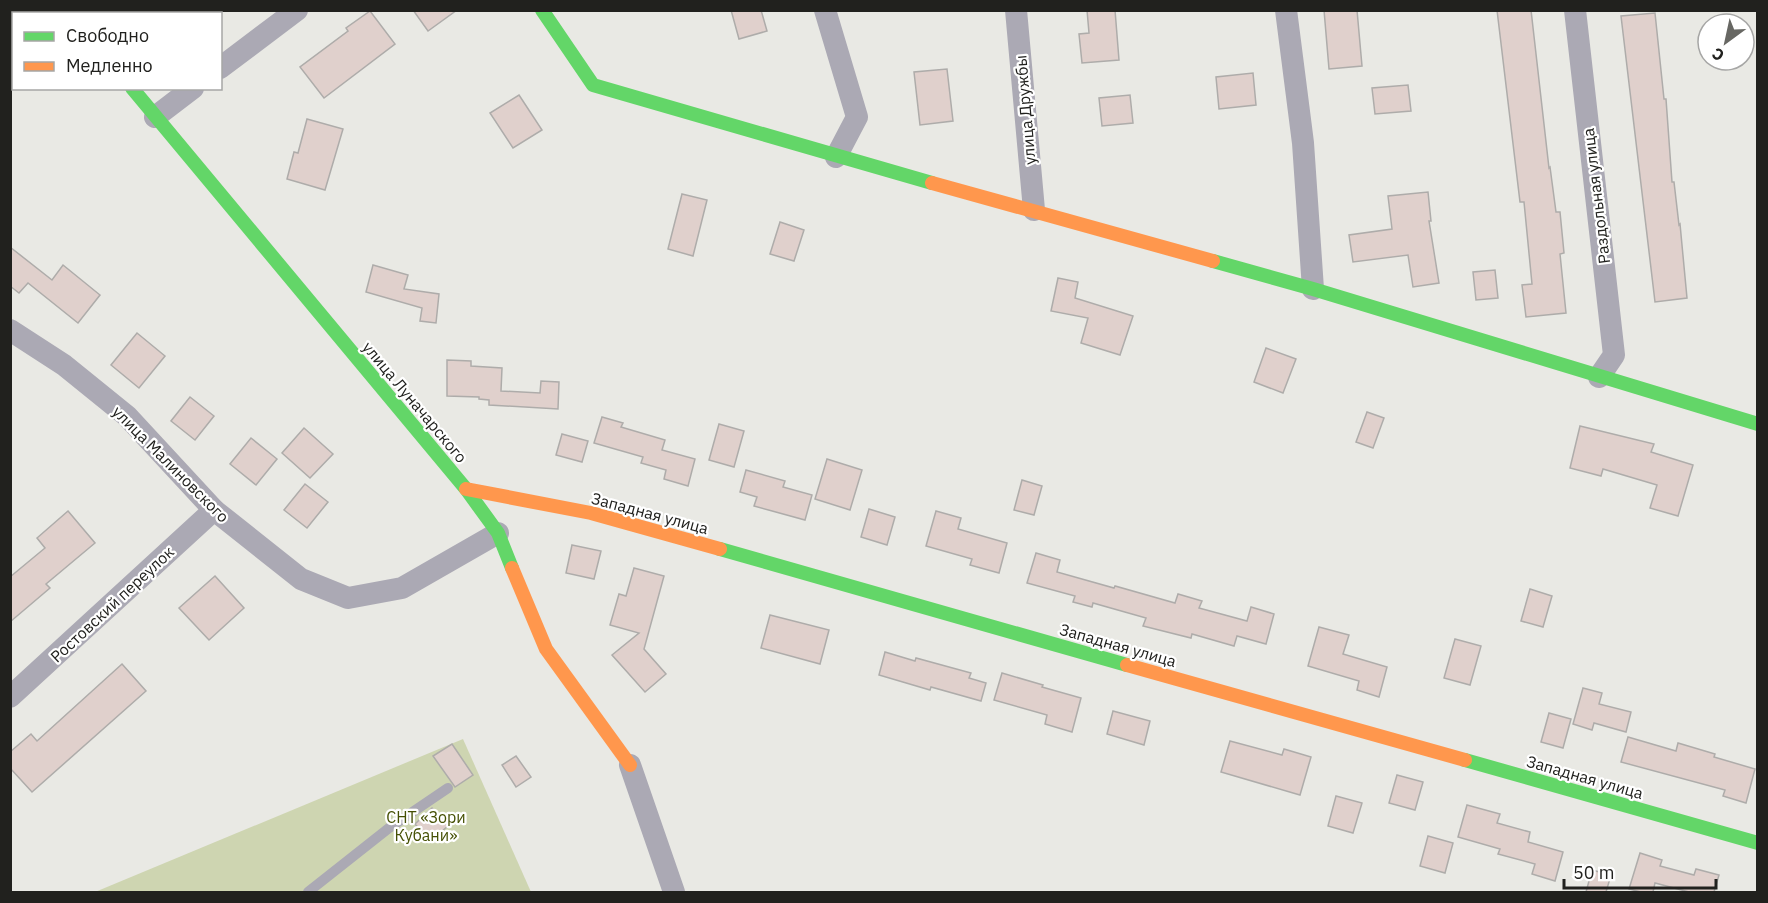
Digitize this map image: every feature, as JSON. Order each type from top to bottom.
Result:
[{"type":"street","points":[[222,66],[297,10]]},
{"type":"street","points":[[542,10],[593,86],[1312,290],[1758,424]]},
{"type":"street","points":[[825,10],[857,117],[836,156]]},
{"type":"street","name":"улица Дружбы","points":[[1016,10],[1034,210]]},
{"type":"street","points":[[1286,10],[1303,143],[1312,290]]},
{"type":"street","name":"Раздольная улица","points":[[1575,10],[1614,355],[1599,377]]},
{"type":"street","name":"улица Луначарского","points":[[134,90],[466,489],[498,533],[546,649],[630,765]]},
{"type":"street","points":[[155,117],[190,90]]},
{"type":"street","name":"улица Малиновского","points":[[10,330],[64,365],[126,416],[214,510],[301,579],[348,598],[402,588],[498,533]]},
{"type":"street","name":"Западная улица","points":[[466,489],[591,513],[1758,843]]},
{"type":"street","name":"Ростовский переулок","points":[[10,697],[214,510]]},
{"type":"street","points":[[630,765],[674,892]]},
{"type":"lane","points":[[308,892],[389,828],[448,788]]},
{"type":"green space","name":"СНТ «Зори Кубани»","points":[[463,739],[531,892],[95,892]]},
{"type":"building","points":[[413,10],[457,10],[428,31]]},
{"type":"building","points":[[731,10],[761,10],[767,31],[739,39]]},
{"type":"building","points":[[1087,10],[1115,10],[1119,60],[1082,63],[1079,34],[1089,33]]},
{"type":"building","points":[[1324,10],[1357,10],[1362,66],[1329,69]]},
{"type":"building","points":[[1497,10],[1531,10],[1549,168],[1556,212],[1560,212],[1564,253],[1560,254],[1566,313],[1526,317],[1522,285],[1532,284],[1524,202],[1520,202]]},
{"type":"building","points":[[370,11],[395,44],[324,98],[300,67],[348,31],[346,28]]},
{"type":"building","points":[[1655,13],[1664,99],[1666,99],[1672,182],[1674,182],[1680,224],[1687,298],[1655,302],[1621,16]]},
{"type":"building","points":[[947,69],[953,121],[920,125],[914,72]]},
{"type":"building","points":[[1253,73],[1256,105],[1219,109],[1216,77]]},
{"type":"building","points":[[1408,85],[1411,111],[1375,114],[1372,88]]},
{"type":"building","points":[[519,95],[542,130],[513,148],[490,113]]},
{"type":"building","points":[[1130,95],[1133,123],[1102,126],[1099,98]]},
{"type":"building","points":[[307,119],[343,129],[325,190],[287,179],[294,152],[298,153]]},
{"type":"building","points":[[1428,192],[1431,221],[1429,221],[1439,283],[1413,287],[1408,255],[1353,262],[1349,235],[1392,229],[1388,196]]},
{"type":"building","points":[[682,194],[707,200],[693,256],[668,249]]},
{"type":"building","points":[[780,222],[804,230],[794,261],[770,254]]},
{"type":"building","points":[[10,247],[52,280],[63,265],[100,295],[78,323],[28,283],[19,293],[10,286]]},
{"type":"building","points":[[373,265],[408,275],[404,289],[439,294],[436,323],[420,321],[422,308],[366,292]]},
{"type":"building","points":[[1495,270],[1498,298],[1476,300],[1473,272]]},
{"type":"building","points":[[1058,278],[1078,282],[1075,298],[1133,316],[1120,355],[1081,343],[1088,318],[1051,311]]},
{"type":"building","points":[[137,333],[165,356],[139,388],[111,365]]},
{"type":"building","points":[[1266,348],[1296,359],[1283,393],[1254,382]]},
{"type":"building","points":[[447,360],[471,361],[471,366],[502,368],[501,391],[540,393],[541,381],[559,382],[558,409],[489,405],[489,400],[479,399],[479,397],[447,396]]},
{"type":"building","points":[[190,397],[214,416],[195,440],[171,421]]},
{"type":"building","points":[[1367,412],[1384,418],[1373,448],[1356,442]]},
{"type":"building","points":[[602,417],[623,423],[621,427],[665,440],[662,450],[695,459],[688,486],[664,479],[666,470],[641,463],[643,457],[594,443]]},
{"type":"building","points":[[719,424],[744,431],[734,467],[709,460]]},
{"type":"building","points":[[1580,426],[1654,444],[1651,452],[1693,465],[1678,516],[1650,508],[1657,485],[1603,469],[1601,476],[1570,468]]},
{"type":"building","points":[[304,428],[333,454],[310,478],[282,453]]},
{"type":"building","points":[[562,434],[588,441],[582,462],[556,455]]},
{"type":"building","points":[[251,438],[277,459],[256,485],[230,464]]},
{"type":"building","points":[[827,459],[862,470],[850,510],[815,499]]},
{"type":"building","points":[[746,470],[785,481],[783,487],[812,495],[805,520],[754,506],[757,497],[740,492]]},
{"type":"building","points":[[1022,480],[1042,486],[1034,515],[1014,510]]},
{"type":"building","points":[[305,484],[328,502],[307,528],[284,510]]},
{"type":"building","points":[[869,509],[895,517],[887,545],[861,537]]},
{"type":"building","points":[[68,511],[95,543],[46,584],[50,588],[10,622],[10,577],[45,548],[37,538]]},
{"type":"building","points":[[936,511],[961,518],[958,529],[1007,543],[999,573],[970,565],[972,559],[926,546]]},
{"type":"building","points":[[572,545],[601,551],[594,579],[566,573]]},
{"type":"building","points":[[1036,553],[1060,560],[1057,572],[1114,588],[1115,586],[1175,603],[1178,594],[1202,601],[1199,608],[1247,621],[1251,607],[1274,614],[1266,644],[1237,636],[1234,646],[1192,634],[1191,638],[1143,626],[1146,618],[1093,603],[1092,607],[1073,602],[1075,596],[1027,583]]},
{"type":"building","points":[[634,568],[664,576],[644,649],[666,674],[645,692],[612,655],[639,633],[610,625],[619,594],[626,596]]},
{"type":"building","points":[[215,576],[244,608],[209,640],[179,608]]},
{"type":"building","points":[[1530,589],[1552,596],[1543,627],[1521,621]]},
{"type":"building","points":[[770,615],[829,630],[820,664],[761,648]]},
{"type":"building","points":[[1319,627],[1349,635],[1343,654],[1387,667],[1379,697],[1357,690],[1359,681],[1308,666]]},
{"type":"building","points":[[1455,639],[1481,646],[1470,685],[1444,678]]},
{"type":"building","points":[[885,652],[971,673],[969,678],[986,683],[981,701],[931,687],[930,690],[879,675]]},
{"type":"building","points":[[122,664],[146,691],[32,792],[10,768],[10,752],[31,734],[37,741]]},
{"type":"building","points":[[1002,673],[1081,698],[1072,732],[1045,724],[1047,715],[994,700]]},
{"type":"building","points":[[1583,688],[1602,693],[1599,704],[1631,712],[1626,732],[1594,723],[1592,730],[1573,724]]},
{"type":"building","points":[[1113,711],[1150,721],[1144,745],[1107,734]]},
{"type":"building","points":[[1549,713],[1571,719],[1563,748],[1541,742]]},
{"type":"building","points":[[1628,737],[1676,751],[1678,743],[1755,769],[1746,803],[1723,796],[1725,790],[1621,762]]},
{"type":"building","points":[[1230,741],[1282,755],[1284,749],[1311,757],[1300,795],[1221,772]]},
{"type":"building","points":[[452,744],[473,775],[455,787],[433,756]]},
{"type":"building","points":[[516,756],[531,777],[516,787],[502,765]]},
{"type":"building","points":[[1397,775],[1423,782],[1415,810],[1389,803]]},
{"type":"building","points":[[1336,796],[1362,803],[1353,833],[1328,826]]},
{"type":"building","points":[[1467,805],[1500,814],[1497,823],[1530,832],[1528,842],[1563,852],[1555,881],[1532,874],[1535,864],[1498,854],[1500,849],[1458,837]]},
{"type":"building","points":[[432,808],[448,826],[430,841],[415,824]]},
{"type":"building","points":[[1428,836],[1453,843],[1445,873],[1420,866]]},
{"type":"building","points":[[1640,853],[1662,860],[1660,866],[1694,875],[1696,869],[1719,875],[1714,892],[1689,892],[1655,883],[1653,892],[1629,889]]},
{"type":"building","points":[[1592,870],[1611,875],[1606,892],[1586,892]]},
{"type":"traffic: fast","points":[[542,10],[593,85],[932,183]]},
{"type":"traffic: fast","points":[[134,90],[466,489],[498,533],[512,568]]},
{"type":"traffic: fast","points":[[1213,261],[1313,289],[1758,424]]},
{"type":"traffic: fast","points":[[720,549],[1127,665]]},
{"type":"traffic: fast","points":[[1465,760],[1758,843]]},
{"type":"traffic: slow","points":[[932,183],[1213,261]]},
{"type":"traffic: slow","points":[[466,489],[591,513],[720,549]]},
{"type":"traffic: slow","points":[[512,568],[546,649],[630,765]]},
{"type":"traffic: slow","points":[[1127,665],[1465,760]]}]
